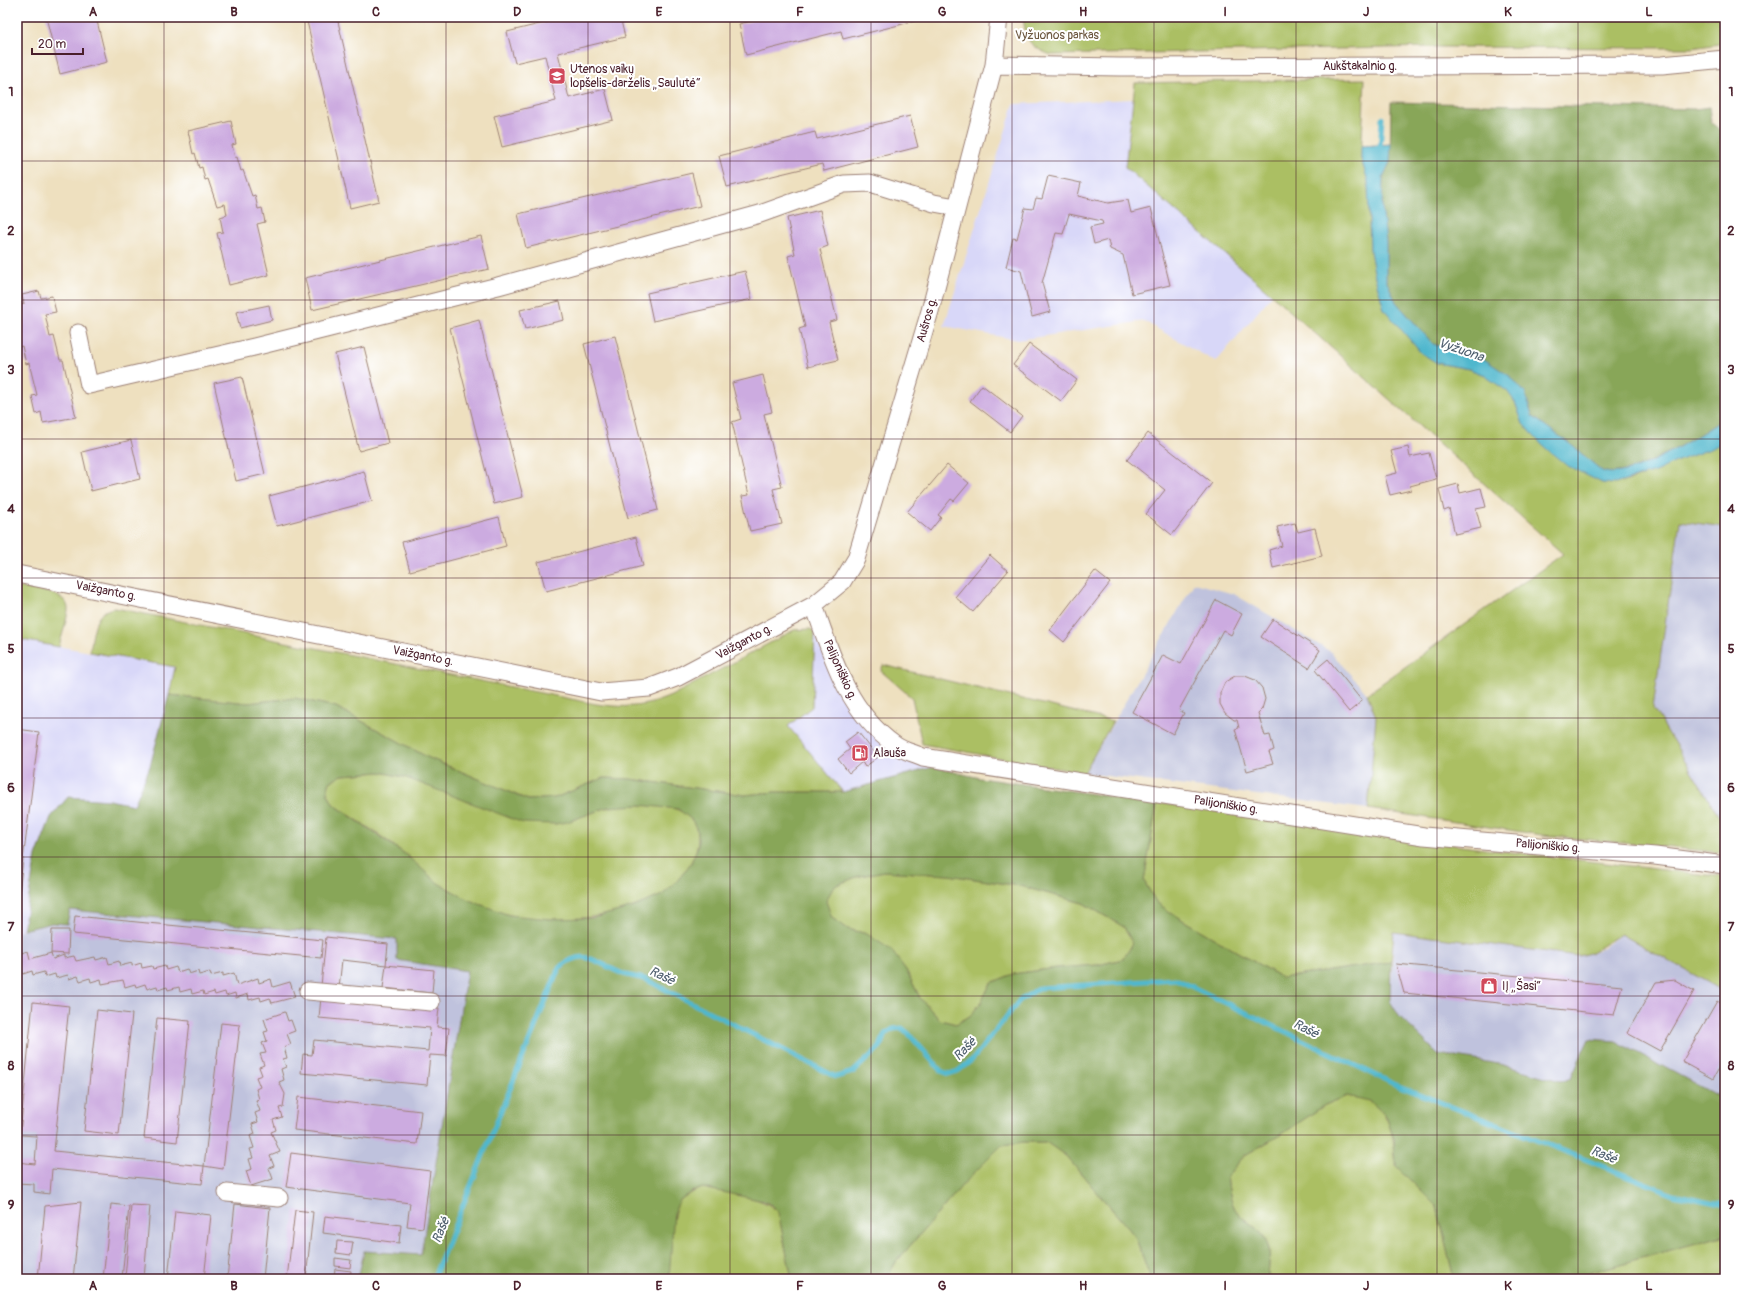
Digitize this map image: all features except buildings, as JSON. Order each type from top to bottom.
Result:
[{"type":"street","name":"Aušros g.","points":[[814,605],[842,582],[856,559],[930,312],[994,64],[999,17]]},
{"type":"street","name":"Aukštakalnio g.","points":[[994,64],[1120,67],[1662,65],[1725,59]]},
{"type":"street","points":[[78,332],[89,385],[254,347],[498,286],[760,214],[844,184],[870,182],[934,203],[956,207]]},
{"type":"street","name":"Vaižganto g.","points":[[17,574],[602,692],[649,688],[678,678],[814,605]]},
{"type":"street","name":"Palijoniškio g.","points":[[814,605],[850,696],[866,719],[896,746],[923,757],[1424,836],[1655,856],[1725,865]]},
{"type":"street","points":[[308,991],[431,1002]]},
{"type":"street","points":[[227,1193],[279,1198]]},
{"type":"shaded area","points":[[1134,99],[1125,167],[1272,295],[1216,362],[1144,321],[1018,340],[944,326],[1014,104]]},
{"type":"shaded area","points":[[1680,521],[1725,527],[1725,826],[1653,708]]},
{"type":"shaded area","points":[[1194,583],[1234,594],[1331,652],[1367,694],[1376,717],[1368,809],[1084,773]]},
{"type":"shaded area","points":[[815,632],[839,692],[852,712],[866,728],[933,767],[843,792],[788,726],[812,707]]},
{"type":"shaded area","points":[[17,639],[175,667],[150,766],[134,805],[109,800],[36,856],[23,930],[17,932]]},
{"type":"shaded area","points":[[70,910],[398,939],[397,960],[467,971],[421,1255],[364,1251],[358,1279],[17,1279],[17,932],[52,923],[67,924]]},
{"type":"shaded area","points":[[1394,932],[1578,956],[1604,947],[1621,934],[1725,992],[1725,1100],[1616,1041],[1589,1039],[1571,1077],[1561,1081],[1499,1064],[1438,1054],[1399,1016],[1390,1001]]},
{"type":"green space","name":"Vyžuonos parkas","points":[[1023,17],[1725,17],[1725,43],[1692,48],[1435,47],[1051,55],[1043,52],[1033,45],[1027,37]]},
{"type":"green space","points":[[1365,79],[1361,159],[1368,181],[1370,251],[1375,277],[1384,309],[1437,363],[1469,369],[1482,374],[1508,391],[1515,402],[1523,424],[1602,483],[1633,480],[1725,440],[1725,527],[1680,521],[1653,708],[1725,826],[1725,853],[1542,835],[1368,809],[1376,717],[1367,694],[1563,554],[1272,295],[1125,167],[1135,83]]},
{"type":"green space","points":[[1391,102],[1695,109],[1709,107],[1711,122],[1725,135],[1725,418],[1665,455],[1647,463],[1630,470],[1614,473],[1602,471],[1570,444],[1532,416],[1525,393],[1481,357],[1468,356],[1433,344],[1396,302],[1386,280],[1386,242],[1382,206],[1383,177],[1390,162]]},
{"type":"green space","points":[[17,587],[56,595],[63,599],[67,604],[68,611],[59,647],[17,639]]},
{"type":"green space","points":[[115,608],[596,704],[616,706],[643,705],[661,700],[794,630],[810,629],[815,632],[812,707],[788,726],[843,792],[775,792],[745,795],[630,779],[603,778],[555,798],[528,800],[427,757],[336,707],[295,698],[248,703],[169,695],[175,667],[90,652],[93,631],[98,618],[102,613]]},
{"type":"green space","points":[[883,665],[1113,721],[1084,773],[922,744],[912,698],[881,671]]},
{"type":"green space","points":[[169,695],[248,703],[295,698],[336,707],[427,757],[528,800],[555,798],[603,778],[630,779],[745,795],[775,792],[843,792],[933,767],[980,778],[1157,803],[1144,881],[1156,902],[1174,915],[1282,978],[1391,962],[1390,1001],[1399,1016],[1438,1054],[1499,1064],[1561,1081],[1571,1077],[1589,1039],[1616,1041],[1725,1100],[1725,1235],[1566,1279],[1454,1279],[1437,1207],[1396,1166],[1394,1139],[1386,1116],[1370,1101],[1347,1096],[1325,1105],[1282,1134],[1245,1155],[1227,1176],[1231,1199],[1235,1209],[1264,1236],[1268,1245],[1268,1279],[1151,1279],[1135,1236],[1066,1156],[1046,1142],[1024,1142],[1002,1145],[966,1181],[896,1262],[886,1279],[792,1279],[778,1212],[773,1206],[764,1201],[703,1188],[691,1192],[680,1200],[674,1212],[669,1279],[358,1279],[364,1251],[421,1255],[467,971],[397,960],[397,939],[70,910],[67,924],[52,923],[23,930],[36,856],[51,817],[68,797],[109,800],[134,805],[150,766]],"holes":[[[380,772],[404,777],[523,823],[555,824],[567,822],[608,807],[639,805],[678,809],[692,820],[698,832],[698,846],[691,863],[677,881],[662,895],[634,907],[593,918],[550,919],[509,915],[469,900],[438,883],[405,854],[333,804],[327,792],[330,782],[342,775]],[[884,871],[949,875],[1020,886],[1083,903],[1124,927],[1133,944],[1123,959],[1098,965],[1057,968],[1013,974],[991,983],[980,1004],[970,1016],[956,1024],[940,1020],[920,998],[906,970],[891,950],[867,934],[848,929],[832,918],[826,901],[834,886],[856,877]]]},
{"type":"green space","points":[[380,772],[404,777],[555,824],[606,808],[622,805],[639,805],[675,809],[690,818],[697,829],[698,840],[695,853],[681,876],[663,894],[657,898],[614,913],[580,918],[544,919],[502,913],[473,902],[439,884],[396,847],[333,804],[327,792],[330,782],[342,775]]},
{"type":"green space","points":[[1157,803],[1476,848],[1725,877],[1725,992],[1621,934],[1590,953],[1578,956],[1394,932],[1391,962],[1282,978],[1174,915],[1156,902],[1144,881]]},
{"type":"green space","points":[[884,871],[949,875],[1020,886],[1083,903],[1124,927],[1133,944],[1123,959],[1098,965],[1057,968],[1013,974],[991,983],[980,1004],[970,1016],[956,1024],[940,1020],[920,998],[906,970],[867,934],[848,929],[832,918],[825,901],[834,886],[856,877]]},
{"type":"green space","points":[[1347,1096],[1371,1102],[1384,1115],[1391,1130],[1396,1166],[1437,1207],[1454,1279],[1268,1279],[1268,1245],[1264,1236],[1235,1209],[1231,1199],[1227,1176],[1245,1155],[1282,1134],[1325,1105]]},
{"type":"green space","points":[[1024,1142],[1046,1142],[1066,1156],[1135,1236],[1151,1279],[886,1279],[896,1262],[966,1181],[1002,1145]]},
{"type":"green space","points":[[703,1188],[764,1202],[778,1212],[792,1279],[669,1279],[672,1225],[677,1205],[683,1197]]},
{"type":"green space","points":[[1725,1235],[1725,1279],[1566,1279]]},
{"type":"water","points":[[1391,144],[1390,162],[1383,177],[1382,206],[1386,242],[1386,280],[1396,302],[1433,344],[1468,356],[1481,357],[1511,377],[1525,393],[1532,416],[1570,444],[1602,471],[1614,473],[1630,470],[1647,464],[1682,445],[1725,418],[1725,440],[1713,448],[1680,460],[1655,472],[1615,484],[1602,483],[1566,465],[1542,445],[1523,424],[1515,402],[1507,391],[1482,374],[1469,369],[1437,363],[1421,353],[1384,309],[1375,277],[1370,251],[1368,181],[1361,159],[1361,146]]},
{"type":"waterway","name":"Vyžuona","points":[[1380,151],[1382,118]]},
{"type":"waterway","name":"Rašė","points":[[433,1279],[559,968],[568,961],[583,957],[590,958],[624,974],[645,979],[836,1077],[853,1072],[880,1047],[885,1034],[893,1029],[902,1028],[941,1071],[949,1074],[958,1071],[973,1059],[1019,1001],[1039,988],[1176,979],[1394,1084],[1673,1194],[1725,1205]]},
{"type":"place","name":"Utenos vaikų lopšelis-darželis „Saulutė“","points":[[557,76]]},
{"type":"place","name":"Alauša","points":[[860,753]]},
{"type":"place","name":"IĮ „Šasi“","points":[[1489,986]]}]
